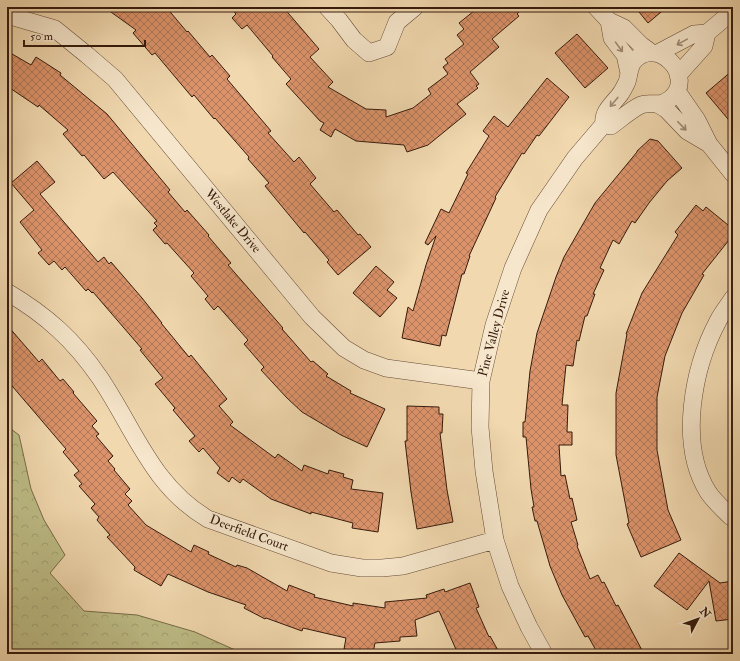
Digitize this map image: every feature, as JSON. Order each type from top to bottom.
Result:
[{"type":"street","points":[[328,7],[354,40],[369,53],[387,47],[397,22],[415,7]]},
{"type":"street","points":[[596,7],[609,21],[624,28],[641,45],[655,53],[665,56],[675,66],[678,83],[709,144],[733,174]]},
{"type":"street","name":"Pine Valley Drive","points":[[544,654],[529,627],[510,586],[495,540],[484,471],[480,427],[481,381],[494,325],[513,268],[539,210],[575,158],[604,124],[605,113],[620,94],[628,77],[631,66],[637,58],[645,54],[655,53],[694,34],[707,33],[733,11]]},
{"type":"street","name":"Westlake Drive","points":[[7,15],[54,30],[88,55],[115,79],[312,317],[344,348],[364,360],[386,368],[481,381]]},
{"type":"street","points":[[609,21],[612,38],[625,55],[630,90],[633,96],[638,101],[666,109],[687,131],[709,144]]},
{"type":"street","name":"Pine Valley Drive","points":[[604,124],[611,126],[651,104],[669,100],[678,83],[704,46],[707,33]]},
{"type":"street","name":"Deerfield Court","points":[[7,292],[41,314],[71,341],[100,378],[151,464],[165,484],[195,512],[208,519],[331,563],[362,568],[403,566],[495,540]]},
{"type":"street","points":[[731,517],[719,506],[708,492],[694,453],[692,429],[698,373],[709,340],[718,320],[733,298]]},
{"type":"green space","points":[[7,426],[19,435],[31,489],[44,520],[65,555],[50,573],[84,611],[137,615],[195,632],[244,654],[7,654]]},
{"type":"building","points":[[104,7],[166,7],[210,57],[212,55],[230,76],[227,79],[271,131],[268,133],[294,162],[299,157],[316,178],[310,184],[334,212],[337,210],[358,235],[360,234],[371,247],[338,275],[327,262],[329,260],[305,232],[304,233],[265,186],[269,183],[248,159],[249,157],[215,118],[214,119],[194,95],[192,97],[155,53],[152,55],[133,33],[136,30]]},
{"type":"building","points":[[230,7],[283,7],[319,49],[310,57],[333,82],[328,87],[366,109],[386,110],[386,117],[413,108],[431,94],[428,89],[448,74],[443,67],[448,63],[445,59],[464,44],[457,35],[464,29],[459,23],[479,7],[524,7],[517,14],[519,16],[492,39],[499,47],[470,72],[479,84],[476,86],[478,88],[457,104],[466,114],[428,145],[407,152],[404,145],[356,141],[335,129],[331,137],[320,130],[324,123],[320,121],[286,84],[291,79],[247,25],[242,29],[232,18],[236,14]]},
{"type":"building","points":[[635,7],[667,7],[648,23]]},
{"type":"building","points":[[577,34],[608,68],[585,88],[555,53]]},
{"type":"building","points":[[7,51],[31,65],[36,57],[61,73],[60,75],[107,114],[170,190],[168,192],[185,212],[187,210],[209,235],[208,236],[231,263],[228,265],[311,362],[313,361],[328,374],[326,376],[351,391],[350,393],[385,409],[367,447],[341,435],[302,412],[261,370],[264,367],[244,344],[248,340],[218,306],[214,310],[205,299],[208,296],[191,276],[194,273],[153,230],[157,226],[154,223],[157,221],[113,172],[104,179],[84,155],[82,156],[63,134],[68,130],[39,105],[38,107],[7,86]]},
{"type":"building","points":[[733,70],[733,125],[706,93]]},
{"type":"building","points":[[547,78],[569,97],[539,136],[537,135],[524,154],[522,153],[495,197],[496,198],[469,256],[464,274],[462,274],[446,336],[442,335],[440,346],[402,338],[408,307],[413,311],[436,236],[428,245],[425,243],[441,209],[449,213],[468,174],[466,173],[489,136],[483,131],[494,116],[508,127]]},
{"type":"building","points":[[650,139],[658,141],[682,168],[667,181],[635,223],[632,221],[619,244],[613,240],[600,268],[604,270],[593,294],[595,294],[587,316],[585,316],[579,341],[577,340],[573,366],[566,365],[562,405],[568,405],[567,432],[572,432],[572,445],[559,445],[561,476],[565,475],[570,499],[572,498],[577,520],[571,522],[578,545],[577,546],[590,579],[598,575],[602,583],[604,582],[644,654],[598,654],[588,636],[585,637],[562,595],[550,566],[537,521],[535,521],[532,507],[534,507],[526,437],[523,437],[523,422],[525,422],[530,371],[537,333],[564,257],[595,203],[637,151]]},
{"type":"building","points":[[37,161],[55,182],[40,194],[98,262],[104,257],[109,264],[111,262],[189,357],[191,355],[227,399],[219,406],[233,422],[230,425],[275,458],[278,454],[302,471],[304,465],[328,474],[329,470],[344,474],[343,477],[353,480],[351,489],[383,493],[378,532],[352,528],[353,523],[311,512],[311,514],[271,499],[243,479],[240,483],[232,477],[229,482],[217,473],[220,468],[203,448],[199,452],[189,441],[195,436],[173,410],[175,408],[155,384],[163,378],[140,350],[142,349],[93,292],[92,293],[88,289],[86,291],[65,267],[62,270],[54,261],[49,265],[38,253],[42,250],[20,222],[34,210],[11,183]]},
{"type":"building","points":[[696,205],[703,211],[706,207],[733,229],[733,235],[702,274],[704,275],[682,313],[665,356],[657,397],[657,450],[668,510],[681,540],[641,557],[627,524],[629,523],[616,455],[616,393],[626,334],[642,293],[678,235],[675,232]]},
{"type":"building","points":[[376,266],[394,282],[387,290],[397,298],[380,317],[353,293]]},
{"type":"building","points":[[7,325],[39,362],[42,359],[60,381],[63,379],[97,421],[92,426],[99,434],[96,436],[113,456],[108,461],[130,489],[125,494],[132,501],[128,505],[146,525],[191,552],[194,545],[209,552],[208,554],[236,567],[237,565],[247,568],[287,591],[289,585],[315,595],[314,597],[353,606],[353,603],[385,608],[385,602],[427,598],[426,595],[444,589],[445,592],[470,583],[479,607],[476,608],[489,637],[490,636],[500,654],[458,654],[439,611],[415,620],[417,636],[400,637],[400,641],[375,643],[373,653],[344,649],[346,638],[303,628],[302,631],[266,618],[265,619],[244,608],[246,605],[208,592],[168,574],[161,586],[134,570],[135,567],[107,537],[110,535],[97,520],[99,517],[91,508],[95,504],[79,486],[82,484],[74,475],[79,471],[63,452],[66,449],[7,380]]},
{"type":"building","points":[[407,406],[439,407],[439,414],[443,414],[442,433],[440,433],[447,490],[453,522],[417,529],[405,441],[407,441]]},
{"type":"building","points":[[679,553],[720,583],[733,581],[733,619],[716,621],[709,581],[687,610],[654,586]]}]
